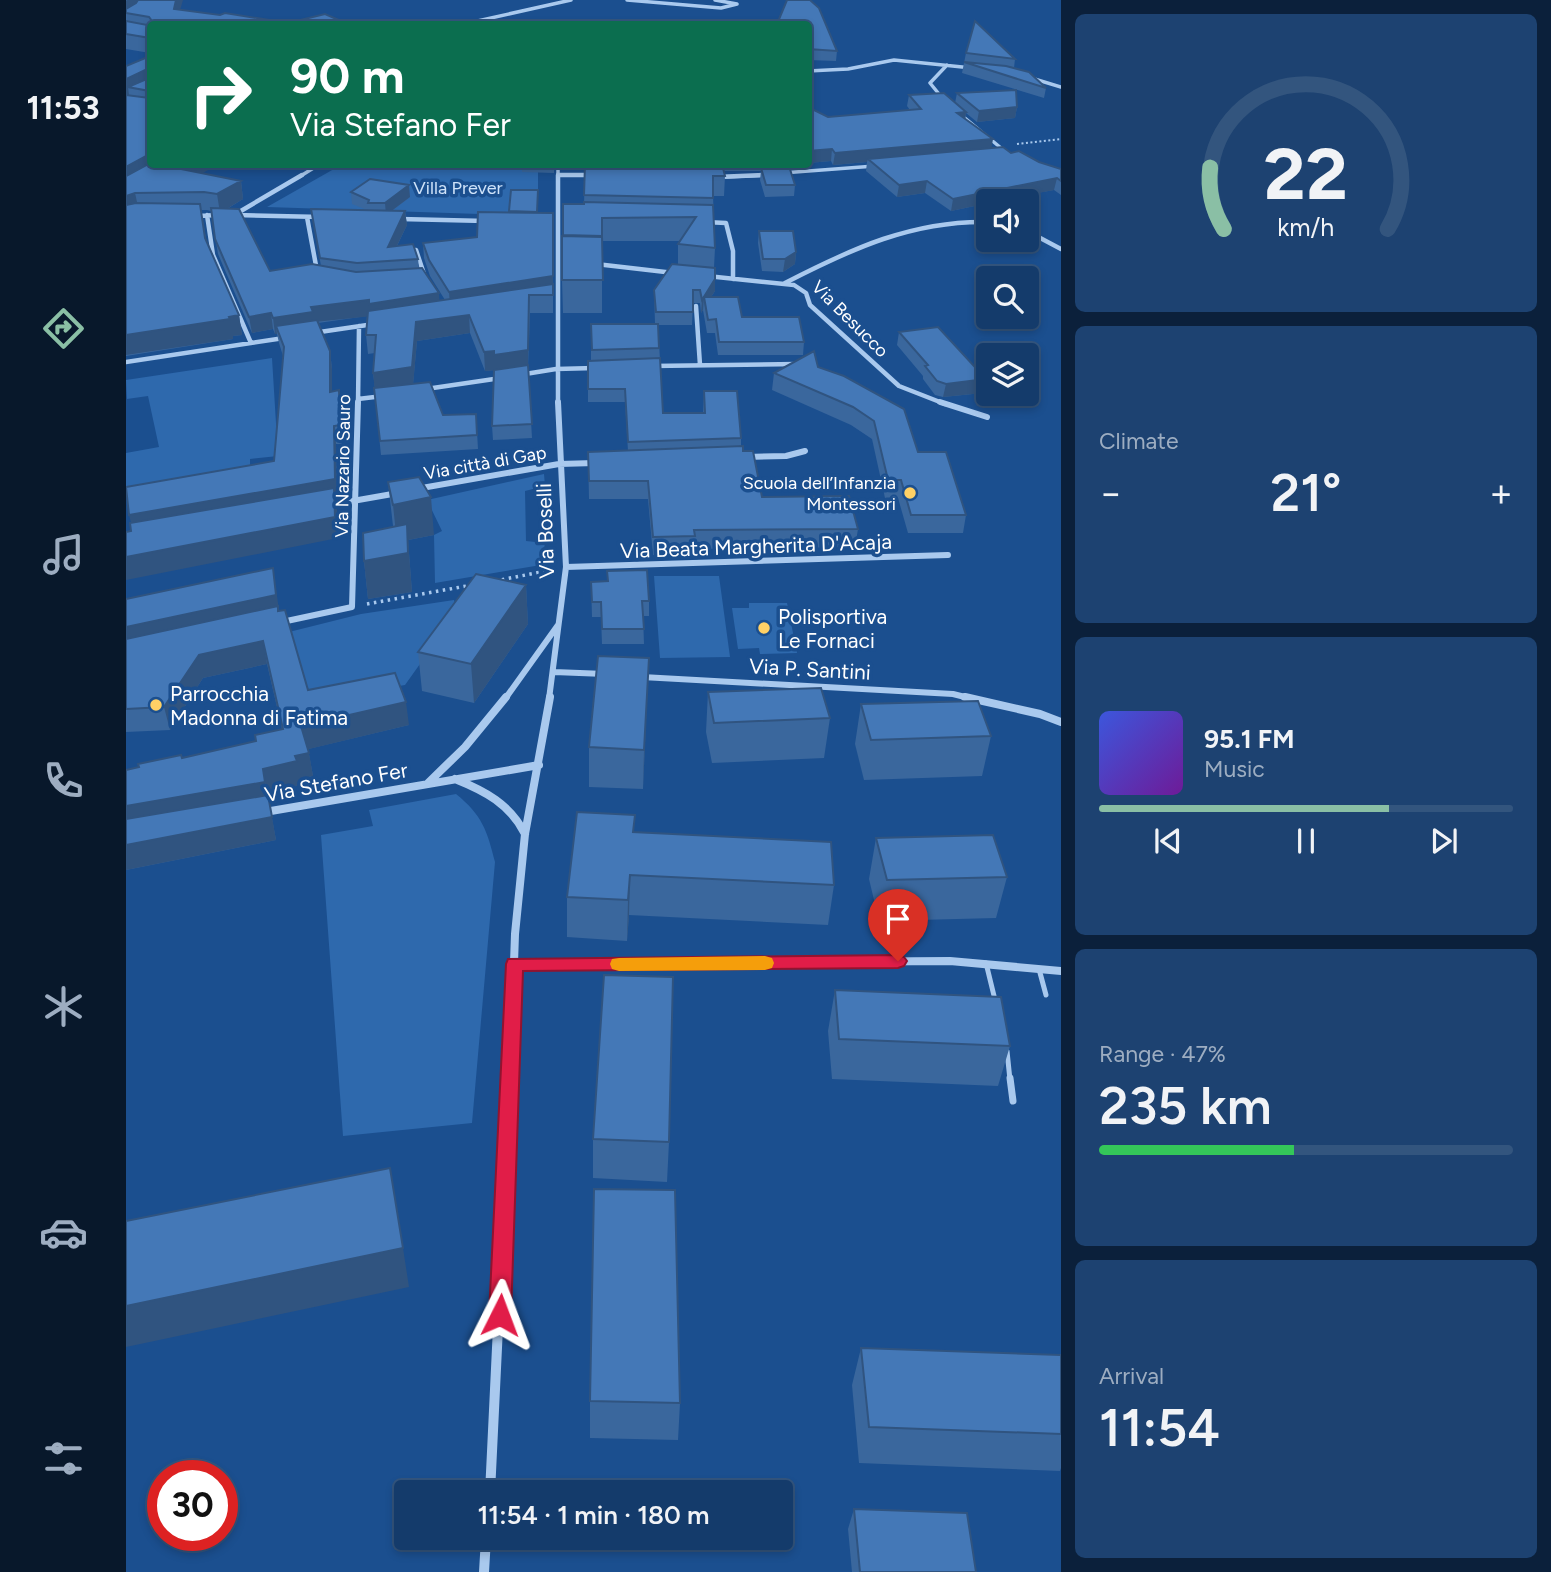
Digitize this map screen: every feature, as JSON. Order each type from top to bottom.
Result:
[{"type":"street","points":[[477,21],[571,0]]},
{"type":"street","points":[[627,0],[721,8],[737,4],[715,0]]},
{"type":"street","points":[[812,71],[848,69],[886,61],[982,69]]},
{"type":"street","points":[[947,65],[930,83],[948,104]]},
{"type":"street","points":[[1019,75],[1061,87]]},
{"type":"street","points":[[958,112],[1008,154],[996,156]]},
{"type":"street","points":[[781,173],[886,165]]},
{"type":"street","points":[[233,215],[313,168]]},
{"type":"street","name":"Via Boselli","points":[[491,1480],[507,1180],[514,964],[525,834],[554,671],[566,567],[556,369],[558,168]]},
{"type":"street","points":[[708,177],[769,174]]},
{"type":"street","points":[[558,175],[599,175]]},
{"type":"street","points":[[207,215],[213,255],[251,343]]},
{"type":"street","points":[[187,216],[335,218]]},
{"type":"street","points":[[307,217],[318,277]]},
{"type":"street","points":[[390,219],[487,221]]},
{"type":"street","points":[[557,221],[568,219]]},
{"type":"street","points":[[698,222],[726,223],[733,251],[733,278]]},
{"type":"street","points":[[783,284],[900,230],[938,222],[976,222]]},
{"type":"street","points":[[1039,237],[1061,249]]},
{"type":"street","points":[[413,279],[426,278],[415,250]]},
{"type":"street","points":[[556,262],[568,263]]},
{"type":"street","points":[[591,264],[687,274]]},
{"type":"street","name":"Via Besucco","points":[[698,275],[793,285],[806,293],[810,305],[899,386],[987,418]]},
{"type":"street","points":[[696,306],[700,365]]},
{"type":"street","points":[[305,334],[383,322]]},
{"type":"street","name":"Via Nazario Sauro","points":[[352,607],[358,500],[359,326]]},
{"type":"street","points":[[126,362],[292,336]]},
{"type":"street","points":[[648,366],[806,363]]},
{"type":"street","points":[[517,375],[556,369],[608,368]]},
{"type":"street","points":[[424,389],[503,377]]},
{"type":"street","points":[[358,399],[384,395]]},
{"type":"street","points":[[733,457],[786,456],[805,451]]},
{"type":"street","name":"Via città di Gap","points":[[317,507],[559,464],[599,462]]},
{"type":"street","name":"Via Beata Margherita D'Acaja","points":[[566,567],[948,555]]},
{"type":"street","points":[[272,625],[352,607]]},
{"type":"street","name":"Via Stefano Fer","points":[[428,784],[459,756],[485,726],[560,621]]},
{"type":"street","points":[[554,671],[609,675]]},
{"type":"street","name":"Via P. Santini","points":[[636,676],[953,694],[1040,714],[1061,722]]},
{"type":"street","name":"Via Stefano Fer","points":[[249,815],[538,765]]},
{"type":"street","points":[[455,778],[479,788],[509,807],[519,818],[525,834]]},
{"type":"street","points":[[514,964],[986,963],[1061,971]]},
{"type":"street","points":[[484,1572],[485,1550]]},
{"type":"lane","points":[[986,963],[998,1009]]},
{"type":"lane","points":[[1038,969],[1046,995]]},
{"type":"lane","points":[[1006,1046],[1013,1101]]},
{"type":"path","points":[[999,146],[1061,139]]},
{"type":"path","points":[[486,582],[566,567]]},
{"type":"path","points":[[352,607],[472,585]]},
{"type":"green space","name":"Villa Prever","points":[[336,168],[538,168],[538,196],[510,215],[267,207]]},
{"type":"green space","points":[[272,358],[278,456],[250,459],[250,466],[126,489],[126,453],[159,447],[148,396],[127,399],[126,380]]},
{"type":"green space","points":[[544,474],[545,486],[525,491],[526,541],[545,543],[541,565],[435,583],[434,535],[442,531],[427,500]]},
{"type":"green space","points":[[654,576],[719,576],[730,657],[660,658]]},
{"type":"green space","points":[[454,600],[457,612],[405,685],[309,701],[289,632],[361,614]]},
{"type":"green space","name":"Polisportiva Le Fornaci","points":[[749,603],[787,603],[797,653],[760,654],[759,648],[738,649],[732,608],[749,608]]},
{"type":"green space","points":[[456,794],[478,816],[495,862],[472,1123],[343,1136],[321,835],[373,826],[369,810]]},
{"type":"building","points":[[138,0],[176,0],[174,9],[275,21],[152,21],[149,17],[126,13],[126,9]]},
{"type":"building","points":[[787,0],[810,0],[819,8],[837,51],[812,49],[812,21],[778,21]]},
{"type":"building","points":[[325,14],[341,21],[296,21]]},
{"type":"building","points":[[126,21],[147,25],[147,38],[126,34]]},
{"type":"building","points":[[975,21],[1015,59],[966,53]]},
{"type":"building","points":[[147,57],[147,71],[126,79],[126,66]]},
{"type":"building","points":[[964,62],[1006,66],[1029,72],[1046,88]]},
{"type":"building","points":[[147,79],[147,91],[128,87]]},
{"type":"building","points":[[1016,90],[1017,107],[979,111],[957,93]]},
{"type":"building","points":[[944,93],[966,112],[957,113],[993,139],[835,153],[832,149],[812,151],[812,109],[828,117],[921,109],[909,95]]},
{"type":"building","points":[[126,95],[147,98],[147,156],[126,167]]},
{"type":"building","points":[[1003,147],[1011,153],[1019,151],[1039,162],[1061,169],[1061,181],[1057,178],[1003,189],[976,189],[976,194],[953,199],[927,181],[899,185],[868,159]]},
{"type":"building","points":[[147,165],[147,168],[176,168],[241,181],[217,194],[135,193],[126,196],[126,176]]},
{"type":"building","points":[[585,168],[723,168],[725,176],[713,176],[713,198],[584,195]]},
{"type":"building","points":[[761,168],[790,168],[795,185],[766,185]]},
{"type":"building","points":[[370,179],[409,185],[385,203],[368,203],[369,200],[351,192]]},
{"type":"building","points":[[511,190],[538,190],[537,212],[509,211]]},
{"type":"building","points":[[584,202],[713,205],[715,248],[678,244],[696,217],[602,218],[602,236],[563,235],[563,204]]},
{"type":"building","points":[[200,204],[205,238],[239,315],[229,317],[230,319],[126,335],[126,205]]},
{"type":"building","points":[[211,208],[239,209],[270,271],[312,264],[356,272],[422,268],[439,293],[369,304],[369,300],[311,307],[313,312],[273,318],[271,313],[249,317],[215,239]]},
{"type":"building","points":[[311,209],[405,211],[388,247],[413,244],[418,259],[357,263],[320,258]]},
{"type":"building","points":[[478,212],[553,213],[553,276],[449,292],[429,260],[423,243],[477,237]]},
{"type":"building","points":[[759,231],[793,231],[796,252],[785,259],[763,259]]},
{"type":"building","points":[[562,236],[602,237],[603,280],[562,280]]},
{"type":"building","points":[[672,264],[715,268],[715,279],[702,300],[700,290],[693,290],[693,312],[656,312],[654,290]]},
{"type":"building","points":[[553,284],[553,295],[529,295],[528,350],[494,355],[494,351],[484,352],[469,315],[416,322],[412,367],[373,373],[376,335],[366,335],[368,311]]},
{"type":"building","points":[[704,297],[738,297],[742,317],[799,317],[804,342],[719,342],[716,319],[708,320]]},
{"type":"building","points":[[317,320],[330,351],[330,392],[339,390],[340,425],[334,426],[335,479],[129,515],[126,487],[274,461],[284,347],[276,326]]},
{"type":"building","points":[[591,324],[658,324],[659,348],[592,350]]},
{"type":"building","points":[[938,327],[976,368],[976,380],[946,384],[937,381],[925,366],[928,365],[899,332]]},
{"type":"building","points":[[814,351],[818,367],[844,376],[904,409],[918,452],[946,452],[966,515],[911,515],[901,480],[888,480],[874,421],[853,407],[774,373]]},
{"type":"building","points":[[660,358],[663,413],[705,413],[704,391],[737,391],[741,438],[628,442],[625,389],[588,389],[588,361]]},
{"type":"building","points":[[528,365],[532,424],[492,426],[494,370]]},
{"type":"building","points":[[430,382],[443,415],[476,414],[477,435],[380,441],[374,388]]},
{"type":"building","points":[[743,446],[743,451],[753,451],[762,497],[849,496],[858,529],[694,530],[695,536],[653,537],[648,481],[589,481],[588,452]]},
{"type":"building","points":[[419,477],[431,497],[393,505],[388,482]]},
{"type":"building","points":[[334,488],[335,517],[126,557],[126,532],[131,531],[130,523]]},
{"type":"building","points":[[407,524],[408,553],[364,561],[363,533]]},
{"type":"building","points":[[273,568],[276,595],[126,627],[126,599]]},
{"type":"building","points":[[647,570],[649,601],[642,601],[644,629],[602,629],[601,602],[592,602],[591,582],[608,581],[607,571]]},
{"type":"building","points":[[476,574],[526,585],[471,664],[418,652]]},
{"type":"building","points":[[278,606],[278,611],[285,610],[308,690],[395,673],[406,702],[301,726],[309,753],[295,756],[297,761],[263,769],[265,782],[126,806],[126,770],[139,767],[138,764],[181,755],[182,758],[256,741],[255,735],[283,729],[263,641],[199,655],[164,707],[126,709],[126,639]]},
{"type":"building","points":[[598,656],[649,658],[644,750],[589,747]]},
{"type":"building","points":[[821,688],[830,718],[714,723],[708,692]]},
{"type":"building","points":[[978,701],[991,736],[871,740],[861,704]]},
{"type":"building","points":[[268,795],[272,817],[126,845],[126,819]]},
{"type":"building","points":[[577,812],[635,815],[633,832],[831,842],[834,885],[630,875],[628,900],[567,897]]},
{"type":"building","points":[[993,835],[1007,877],[887,880],[876,838]]},
{"type":"building","points":[[604,975],[673,977],[669,1142],[593,1139]]},
{"type":"building","points":[[835,990],[1001,997],[1010,1046],[839,1039]]},
{"type":"building","points":[[390,1168],[403,1248],[126,1306],[126,1221]]},
{"type":"building","points":[[594,1189],[675,1190],[680,1403],[590,1401]]},
{"type":"building","points":[[861,1348],[1061,1355],[1061,1434],[869,1427]]},
{"type":"building","points":[[854,1509],[967,1513],[976,1572],[860,1572]]},
{"type":"slow traffic","points":[[619,964],[765,963]]},
{"type":"place","name":"Scuola dell’Infanzia Montessori","points":[[910,493]]},
{"type":"place","name":"Polisportiva Le Fornaci","points":[[764,628]]},
{"type":"place","name":"Parrocchia Madonna di Fatima","points":[[156,705]]},
{"type":"route","points":[[500,1315],[514,964],[898,961]]}]
